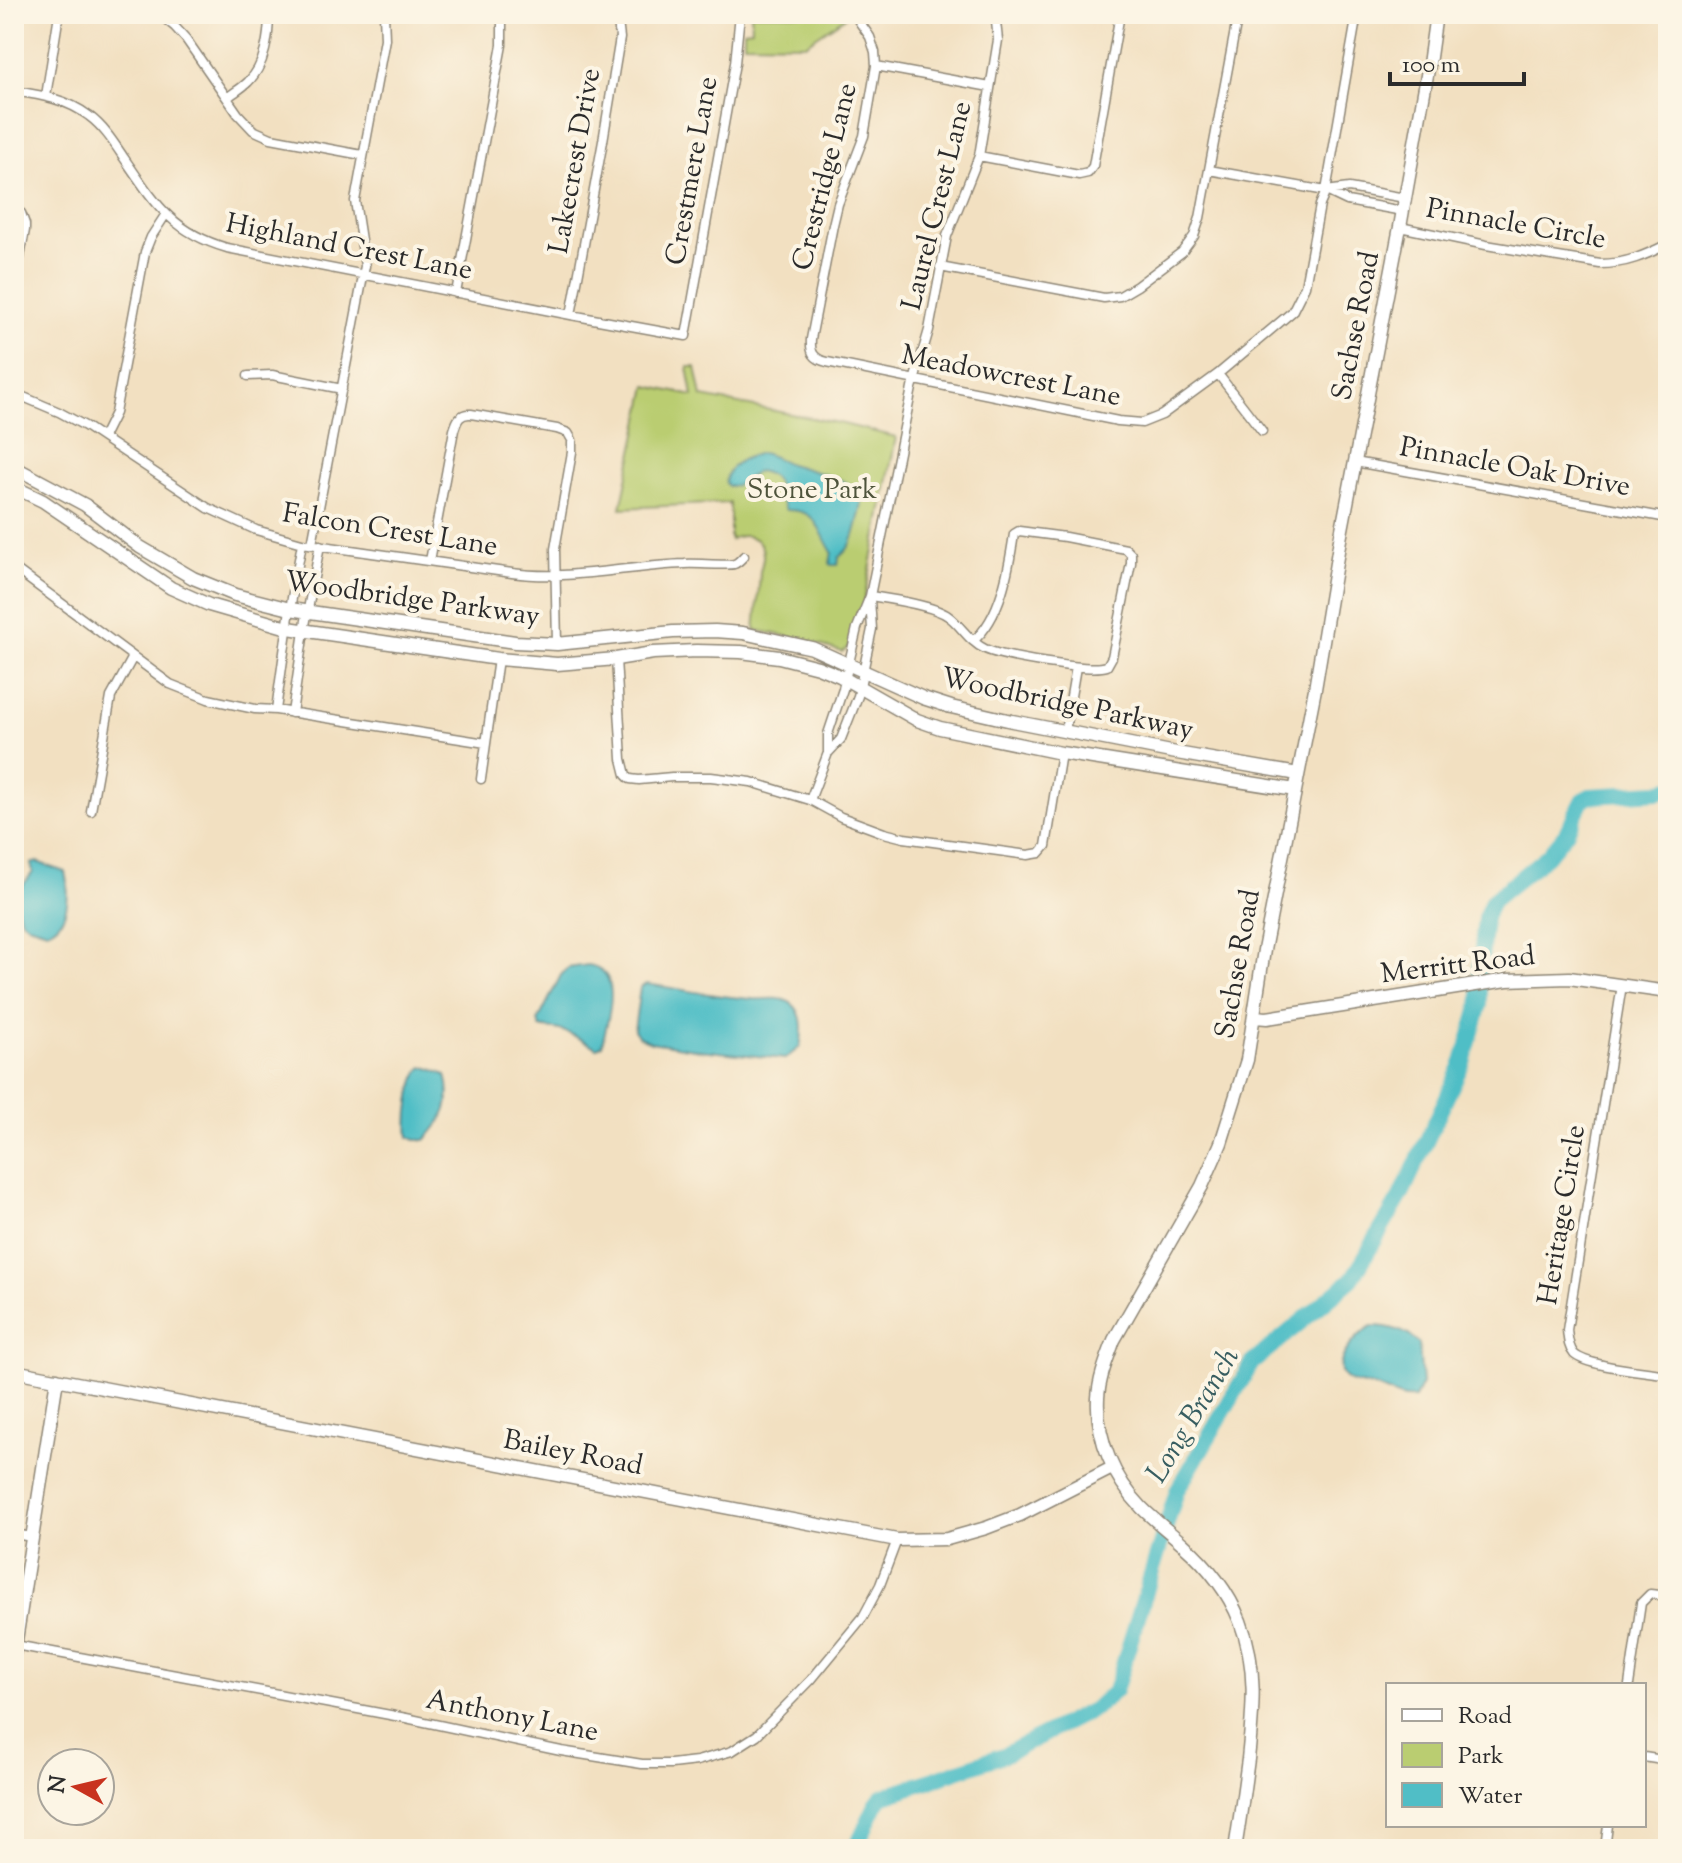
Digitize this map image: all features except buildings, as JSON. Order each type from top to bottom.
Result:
[{"type":"main road","name":"Sachse Road","points":[[1235,1849],[1254,1704],[1251,1661],[1244,1632],[1233,1605],[1212,1574],[1141,1507],[1112,1468],[1101,1434],[1098,1397],[1114,1340],[1202,1186],[1221,1143],[1247,1060],[1264,950],[1400,227],[1436,14]]},
{"type":"main road","name":"Woodbridge Parkway","points":[[14,467],[85,505],[140,547],[193,578],[235,595],[290,609],[515,642],[557,644],[673,632],[743,633],[812,648],[923,698],[951,707],[1171,752],[1298,774]]},
{"type":"main road","name":"Woodbridge Parkway","points":[[14,487],[43,501],[171,588],[209,605],[288,628],[498,659],[557,664],[696,651],[779,657],[818,667],[917,720],[940,728],[1061,753],[1295,790]]},
{"type":"main road","name":"Merritt Road","points":[[1255,1017],[1272,1018],[1507,980],[1569,978],[1668,992]]},
{"type":"main road","name":"Bailey Road","points":[[14,1371],[897,1540],[947,1539],[986,1528],[1020,1515],[1112,1468]]},
{"type":"main road","points":[[15,1649],[57,1379]]},
{"type":"street","points":[[46,96],[59,14]]},
{"type":"street","points":[[159,14],[186,39],[246,124],[260,135],[362,155]]},
{"type":"street","points":[[227,98],[248,82],[259,65],[269,14]]},
{"type":"street","points":[[276,710],[290,609],[311,544],[363,274],[365,255],[355,208],[385,39],[384,14]]},
{"type":"street","points":[[456,293],[502,45],[502,14]]},
{"type":"street","name":"Lakecrest Drive","points":[[571,315],[620,38],[617,14]]},
{"type":"street","name":"Crestmere Lane","points":[[686,336],[735,63],[740,14]]},
{"type":"street","name":"Crestridge Lane","points":[[813,356],[811,339],[833,225],[864,136],[876,66],[870,37],[854,14]]},
{"type":"street","name":"Laurel Crest Lane","points":[[828,753],[828,734],[857,628],[870,596],[947,236],[979,156],[998,40],[993,14]]},
{"type":"street","points":[[979,156],[1079,175],[1088,173],[1093,166],[1120,14]]},
{"type":"street","points":[[940,267],[1104,298],[1120,296],[1137,286],[1182,252],[1194,236],[1200,218],[1238,14]]},
{"type":"street","name":"Meadowcrest Lane","points":[[813,356],[827,362],[1118,421],[1142,423],[1162,415],[1280,324],[1292,312],[1305,286],[1320,205],[1326,191],[1357,14]]},
{"type":"street","points":[[876,66],[990,87]]},
{"type":"street","name":"Highland Crest Lane","points":[[14,91],[46,96],[71,105],[98,124],[155,203],[178,225],[207,242],[686,336]]},
{"type":"street","points":[[1209,170],[1326,191],[1347,201],[1404,204]]},
{"type":"street","points":[[1326,191],[1349,188],[1404,204]]},
{"type":"street","points":[[14,210],[21,213],[25,224],[14,289]]},
{"type":"street","points":[[103,437],[115,413],[145,252],[166,214]]},
{"type":"street","name":"Pinnacle Circle","points":[[1400,227],[1600,264],[1635,260],[1668,244]]},
{"type":"street","points":[[1218,374],[1262,431]]},
{"type":"street","points":[[248,376],[272,375],[342,389]]},
{"type":"street","name":"Falcon Crest Lane","points":[[14,393],[59,412],[103,437],[208,508],[256,530],[311,544],[526,575],[574,575],[676,564],[734,564],[744,556]]},
{"type":"street","points":[[430,561],[456,423],[462,415],[557,429],[571,436],[572,452],[556,538],[557,644]]},
{"type":"street","name":"Pinnacle Oak Drive","points":[[1355,462],[1668,518]]},
{"type":"street","points":[[870,596],[938,611],[948,616],[973,641],[997,653],[1100,669],[1107,666],[1112,657],[1131,554],[1126,549],[1019,531],[1014,534],[1006,574],[991,621],[973,641]]},
{"type":"street","points":[[292,713],[308,612],[311,544]]},
{"type":"street","points":[[14,568],[170,684],[208,699],[255,709],[486,743]]},
{"type":"street","name":"Laurel Crest Lane","points":[[828,753],[841,739],[860,688],[872,629],[870,596]]},
{"type":"street","points":[[91,811],[111,697],[133,657]]},
{"type":"street","points":[[481,779],[498,659]]},
{"type":"street","points":[[616,659],[622,759],[630,779],[729,778],[751,782],[810,800],[841,817],[884,833],[935,842],[1040,853],[1046,846],[1061,753]]},
{"type":"street","points":[[1065,731],[1076,667]]},
{"type":"street","points":[[810,800],[828,753]]},
{"type":"street","name":"Heritage Circle","points":[[1622,985],[1567,1330],[1573,1353],[1586,1362],[1668,1375]]},
{"type":"street","points":[[14,1534],[32,1537]]},
{"type":"street","name":"Anthony Lane","points":[[15,1649],[406,1718],[561,1751],[642,1764],[697,1761],[732,1751],[757,1735],[811,1680],[863,1617],[880,1585],[897,1540]]},
{"type":"street","points":[[1629,1683],[1641,1603],[1650,1594],[1668,1596]]},
{"type":"street","points":[[1646,1757],[1668,1761]]},
{"type":"street","points":[[1605,1849],[1608,1827]]},
{"type":"green space","points":[[751,14],[844,14],[845,17],[805,44],[744,43],[744,30],[752,29]]},
{"type":"green space","name":"Stone Park","points":[[688,367],[696,367],[702,397],[896,437],[864,601],[849,647],[842,652],[801,639],[755,630],[762,548],[751,537],[740,536],[730,540],[730,503],[621,508],[647,386],[693,396]]},
{"type":"water","points":[[761,453],[838,479],[859,491],[862,506],[855,532],[850,546],[839,557],[838,565],[831,565],[832,552],[816,522],[805,513],[786,510],[773,477],[758,471],[735,486],[725,483],[733,466]]},
{"type":"water","points":[[37,862],[65,872],[67,880],[68,897],[64,914],[55,927],[47,931],[28,925],[20,918],[17,905],[20,889],[33,872],[31,864]]},
{"type":"water","points":[[588,965],[606,975],[610,985],[608,1019],[602,1045],[597,1048],[557,1029],[540,1027],[538,1021],[561,975],[568,968]]},
{"type":"water","points":[[646,984],[726,997],[785,1000],[794,1006],[800,1016],[800,1047],[785,1059],[651,1042],[639,1037],[634,1030],[640,988]]},
{"type":"water","points":[[423,1067],[446,1075],[449,1094],[446,1110],[432,1133],[425,1140],[415,1140],[409,1137],[409,1111],[412,1090]]},
{"type":"water","points":[[1372,1326],[1398,1330],[1419,1344],[1422,1384],[1415,1398],[1401,1397],[1355,1383],[1342,1374],[1340,1367],[1346,1351]]},
{"type":"waterway","name":"Long Branch","points":[[855,1849],[882,1797],[1006,1754],[1094,1709],[1115,1691],[1177,1491],[1252,1363],[1352,1279],[1402,1194],[1463,1062],[1480,1004],[1485,918],[1492,901],[1547,856],[1566,833],[1582,801],[1590,796],[1658,792],[1668,788]]}]
